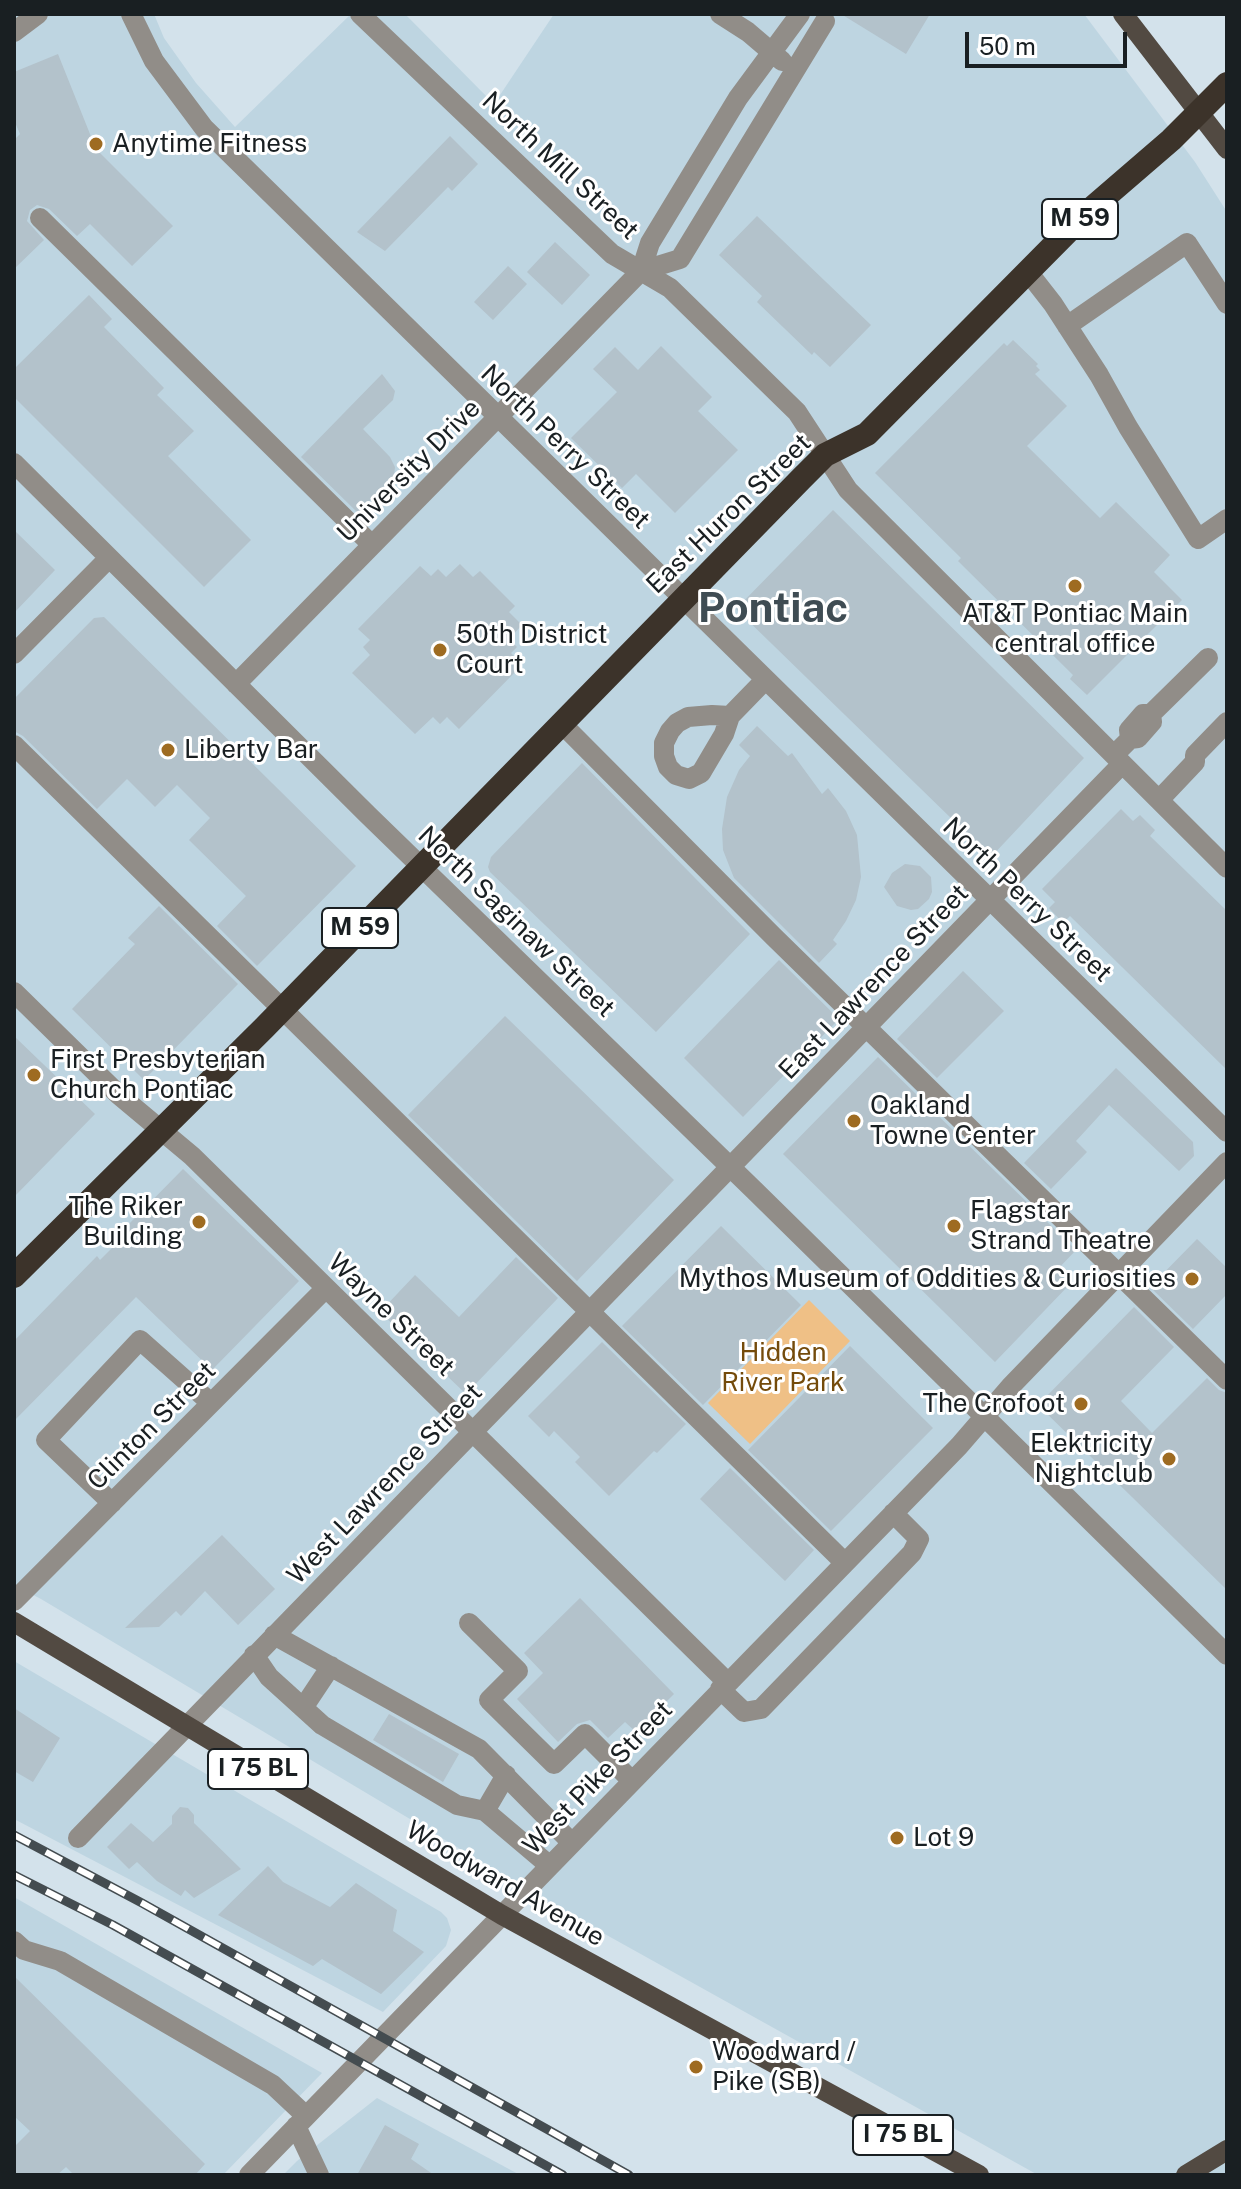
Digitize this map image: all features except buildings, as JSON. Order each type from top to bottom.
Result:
[{"type":"highway","name":"East Huron Street","points":[[421,865],[825,455],[867,434],[1084,215],[1171,140],[1227,84]]},
{"type":"highway","name":"M 59","points":[[18,1266],[161,1131],[421,865]]},
{"type":"main road","points":[[1123,14],[1227,149]]},
{"type":"main road","name":"Woodward Avenue","points":[[14,1622],[502,1915],[979,2175]]},
{"type":"main road","points":[[1186,2175],[1227,2150]]},
{"type":"street","points":[[14,32],[38,14]]},
{"type":"street","name":"North Perry Street","points":[[131,14],[154,61],[204,128],[1227,1132]]},
{"type":"street","name":"North Mill Street","points":[[360,14],[612,254],[670,288],[797,412],[848,490],[1227,868]]},
{"type":"street","points":[[720,14],[748,32],[794,71]]},
{"type":"street","name":"University Drive","points":[[236,684],[641,271],[650,243],[738,98],[800,14]]},
{"type":"street","points":[[641,271],[680,259],[825,21]]},
{"type":"street","points":[[40,218],[372,545]]},
{"type":"street","points":[[1067,326],[1187,243],[1227,304]]},
{"type":"street","points":[[1028,272],[1067,326],[1198,539],[1227,519]]},
{"type":"street","name":"North Saginaw Street","points":[[14,463],[1227,1655]]},
{"type":"street","points":[[14,654],[109,558]]},
{"type":"street","name":"East Lawrence Street","points":[[731,1168],[989,900],[1118,760],[1130,739],[1138,738],[1152,722],[1151,714],[1208,658]]},
{"type":"street","points":[[730,716],[765,680]]},
{"type":"street","points":[[1155,796],[1185,755],[1195,755],[1227,722]]},
{"type":"street","points":[[561,723],[1227,1380]]},
{"type":"street","points":[[14,745],[845,1563]]},
{"type":"street","name":"Wayne Street","points":[[14,992],[119,1095],[192,1156],[473,1432],[724,1686],[744,1712],[761,1709],[912,1553],[919,1539],[893,1513]]},
{"type":"street","name":"West Pike Street","points":[[249,2175],[845,1563],[1227,1162]]},
{"type":"street","name":"West Lawrence Street","points":[[78,1838],[731,1168]]},
{"type":"street","name":"Clinton Street","points":[[14,1601],[326,1288]]},
{"type":"street","points":[[112,1503],[46,1440],[140,1340],[211,1403]]},
{"type":"street","points":[[469,1623],[518,1671],[489,1700],[554,1764],[585,1734],[632,1781]]},
{"type":"street","points":[[274,1635],[479,1749],[572,1843]]},
{"type":"street","points":[[254,1655],[269,1677],[322,1725],[457,1805],[485,1811],[550,1866]]},
{"type":"street","points":[[303,1708],[331,1666]]},
{"type":"street","points":[[485,1811],[506,1775]]},
{"type":"street","points":[[14,1941],[24,1950],[60,1961],[273,2085],[301,2121],[319,2175]]},
{"type":"shaded area","points":[[14,14],[154,14],[164,38],[196,83],[235,127],[351,14],[405,14],[494,104],[554,14],[1084,14],[1195,162],[1227,212],[1227,2175],[1038,2175],[576,1918],[14,1585]]},
{"type":"shaded area","points":[[14,1661],[441,1912],[451,1930],[446,1946],[383,2012],[14,1819]]},
{"type":"shaded area","points":[[14,1897],[322,2073],[223,2175],[14,2175]]},
{"type":"shaded area","points":[[377,2098],[520,2175],[283,2175]]},
{"type":"green space","name":"Hidden River Park","points":[[809,1300],[850,1341],[750,1444],[708,1403]]},
{"type":"railway","points":[[14,1835],[142,1903],[629,2175]]},
{"type":"railway","points":[[14,1875],[113,1925],[563,2175]]},
{"type":"place","name":"Anytime Fitness","points":[[96,144]]},
{"type":"place","name":"AT&T Pontiac Main central office","points":[[1075,586]]},
{"type":"place","name":"50th District Court","points":[[440,650]]},
{"type":"place","name":"Liberty Bar","points":[[168,750]]},
{"type":"place","name":"First Presbyterian Church Pontiac","points":[[34,1075]]},
{"type":"place","name":"Oakland Towne Center","points":[[854,1121]]},
{"type":"place","name":"The Riker Building","points":[[199,1222]]},
{"type":"place","name":"Flagstar Strand Theatre","points":[[954,1226]]},
{"type":"place","name":"Mythos Museum of Oddities & Curiosities","points":[[1192,1279]]},
{"type":"place","name":"The Crofoot","points":[[1081,1404]]},
{"type":"place","name":"Elektricity Nightclub","points":[[1169,1459]]},
{"type":"place","name":"Lot 9","points":[[897,1838]]},
{"type":"place","name":"Woodward / Pike (SB)","points":[[696,2067]]},
{"type":"district","name":"Pontiac","points":[[773,609]]}]
